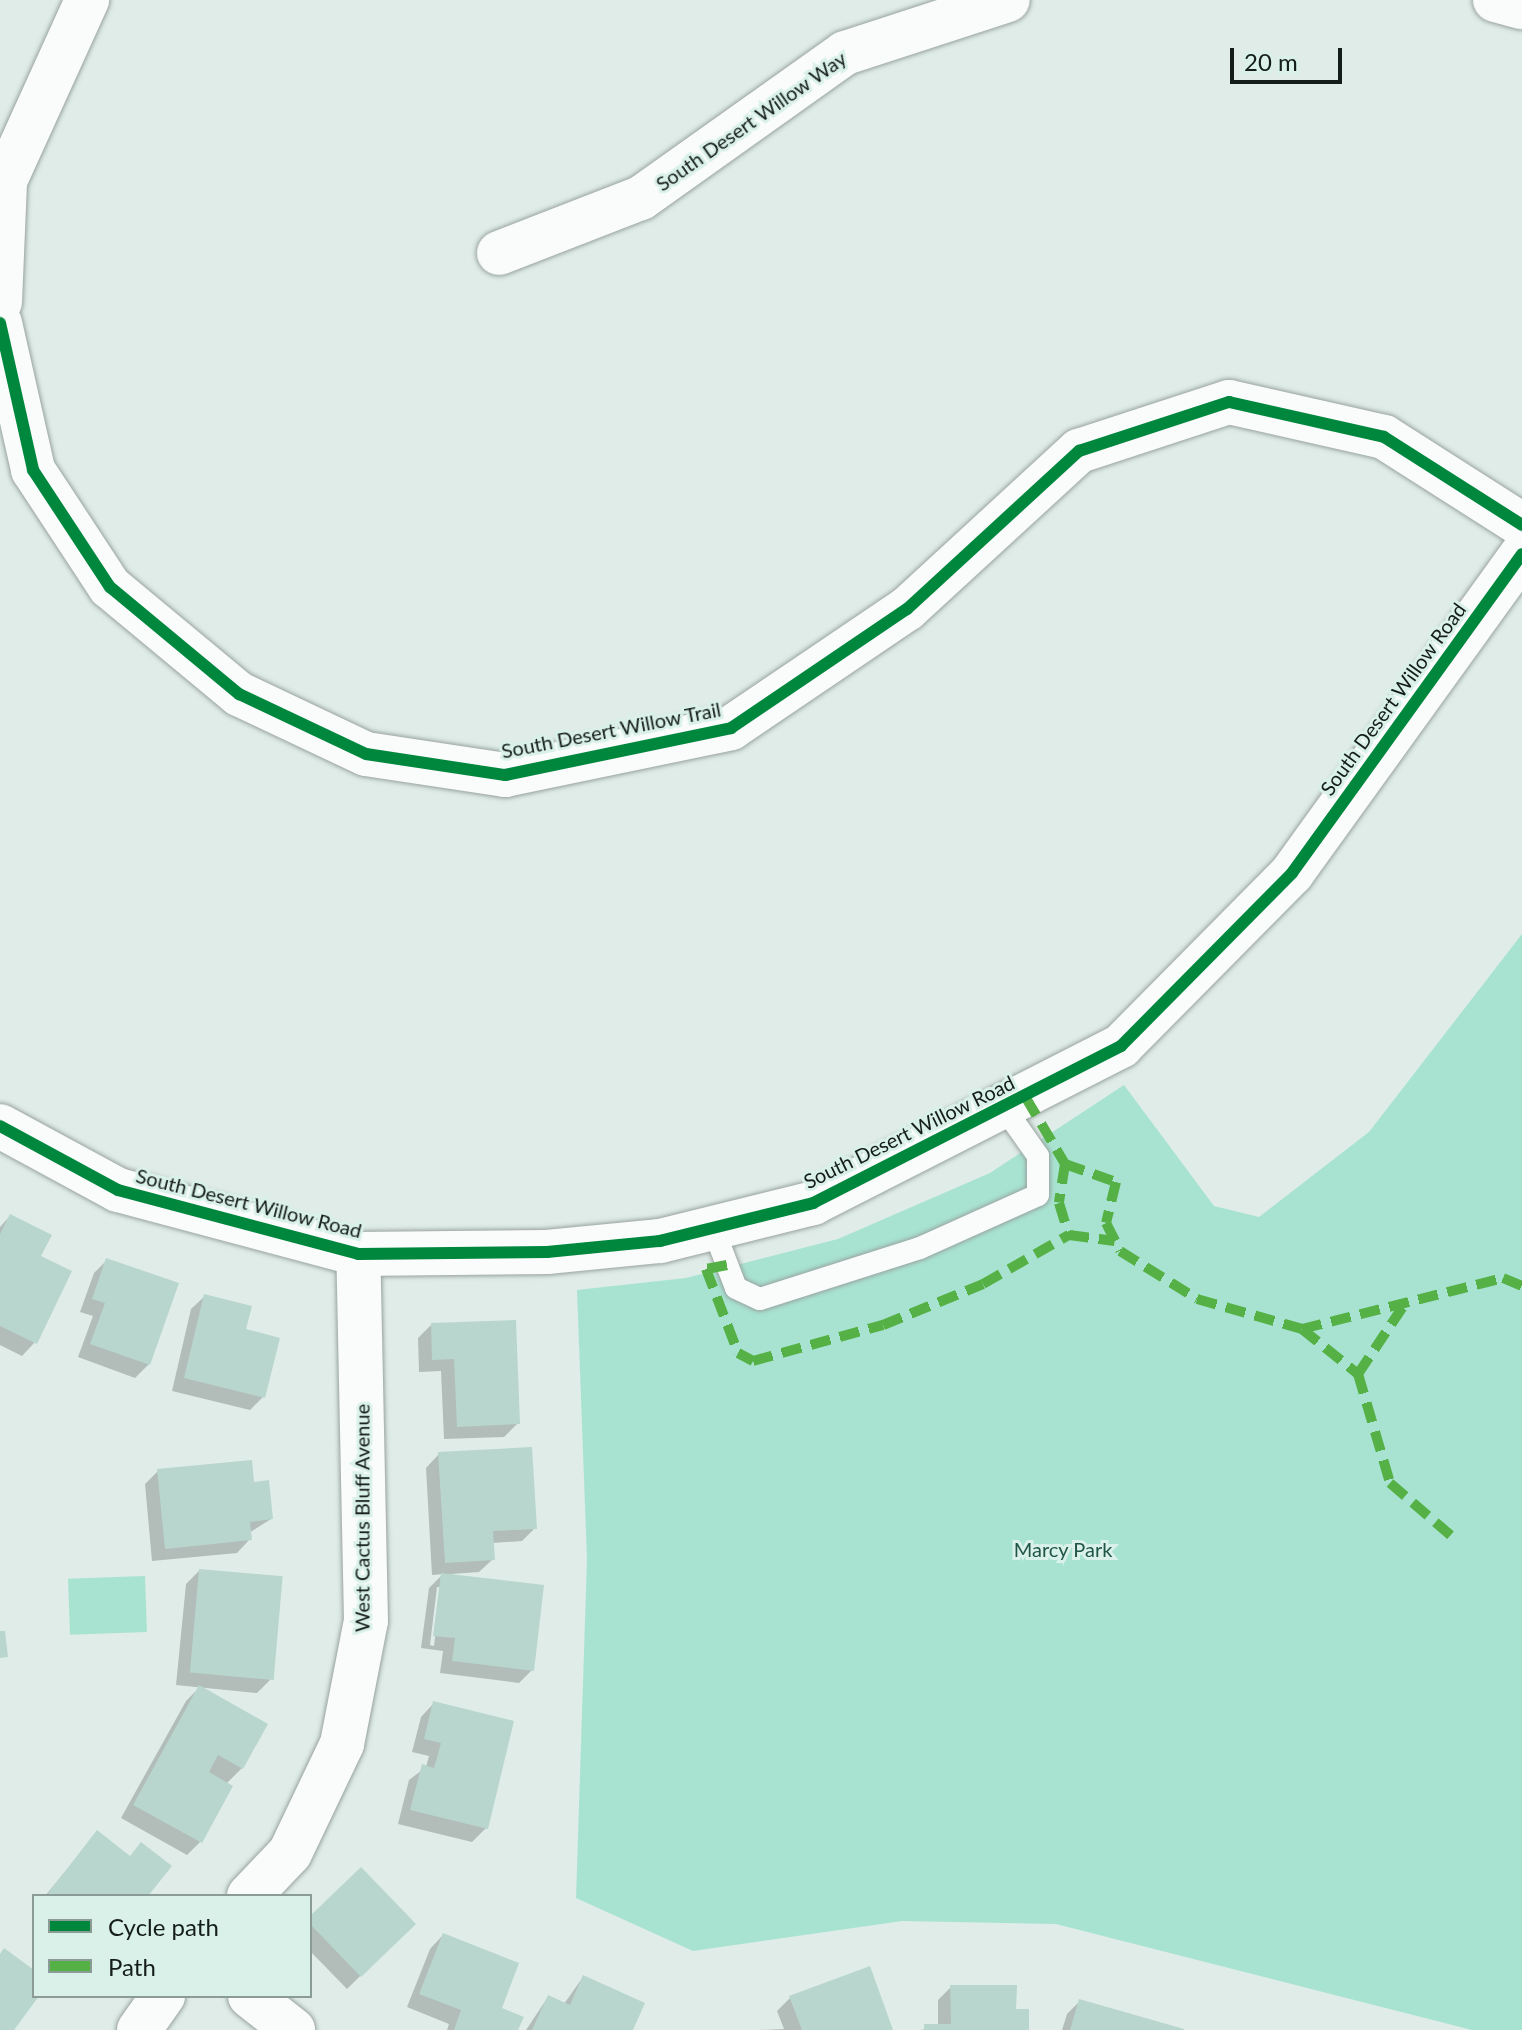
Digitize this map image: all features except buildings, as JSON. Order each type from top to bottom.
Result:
[{"type":"street","points":[[0,302],[5,181],[87,0]]},
{"type":"street","name":"South Desert Willow Way","points":[[499,253],[641,198],[845,53],[1008,0]]},
{"type":"street","points":[[1495,0],[1522,7]]},
{"type":"street","name":"South Desert Willow Trail","points":[[0,323],[33,470],[110,587],[239,694],[366,754],[505,775],[731,728],[907,609],[1079,451],[1229,402],[1384,437],[1522,525]]},
{"type":"street","name":"South Desert Willow Road","points":[[0,1126],[118,1190],[358,1254],[547,1252],[660,1241],[813,1203],[1005,1109],[1121,1046],[1292,873],[1522,554]]},
{"type":"street","name":"West Cactus Bluff Avenue","points":[[251,1894],[290,1853],[342,1744],[366,1621],[358,1254]]},
{"type":"street","points":[[139,2030],[162,1998]]},
{"type":"street","points":[[253,1998],[293,2030]]},
{"type":"lane","points":[[713,1228],[736,1288],[760,1299],[920,1248],[1038,1195],[1038,1156],[1005,1109]]},
{"type":"green space","name":"Marcy Park","points":[[1522,934],[1522,2030],[1472,2030],[1056,1924],[902,1921],[693,1951],[576,1898],[587,1559],[577,1290],[686,1278],[838,1239],[990,1173],[1124,1085],[1214,1206],[1259,1217],[1369,1132]]},
{"type":"green space","points":[[145,1576],[147,1632],[70,1635],[68,1579]]},
{"type":"marked path","points":[[1026,1098],[1065,1164],[1116,1182],[1106,1223],[1120,1251],[1197,1299],[1302,1329],[1503,1278],[1522,1286]]},
{"type":"marked path","points":[[1065,1164],[1059,1203],[1069,1235],[1115,1241]]},
{"type":"marked path","points":[[727,1265],[706,1269],[738,1353],[753,1361],[883,1325],[983,1284],[1069,1235]]},
{"type":"marked path","points":[[1358,1374],[1406,1302]]},
{"type":"marked path","points":[[1302,1329],[1358,1374],[1390,1483],[1456,1540]]},
{"type":"cycle path","points":[[0,323],[33,470],[110,587],[239,694],[366,754],[505,775],[731,728],[907,609],[1079,451],[1229,402],[1384,437],[1522,525]]},
{"type":"cycle path","points":[[0,1126],[118,1190],[358,1254],[547,1252],[660,1241],[813,1203],[1121,1046],[1292,873],[1522,554]]}]
